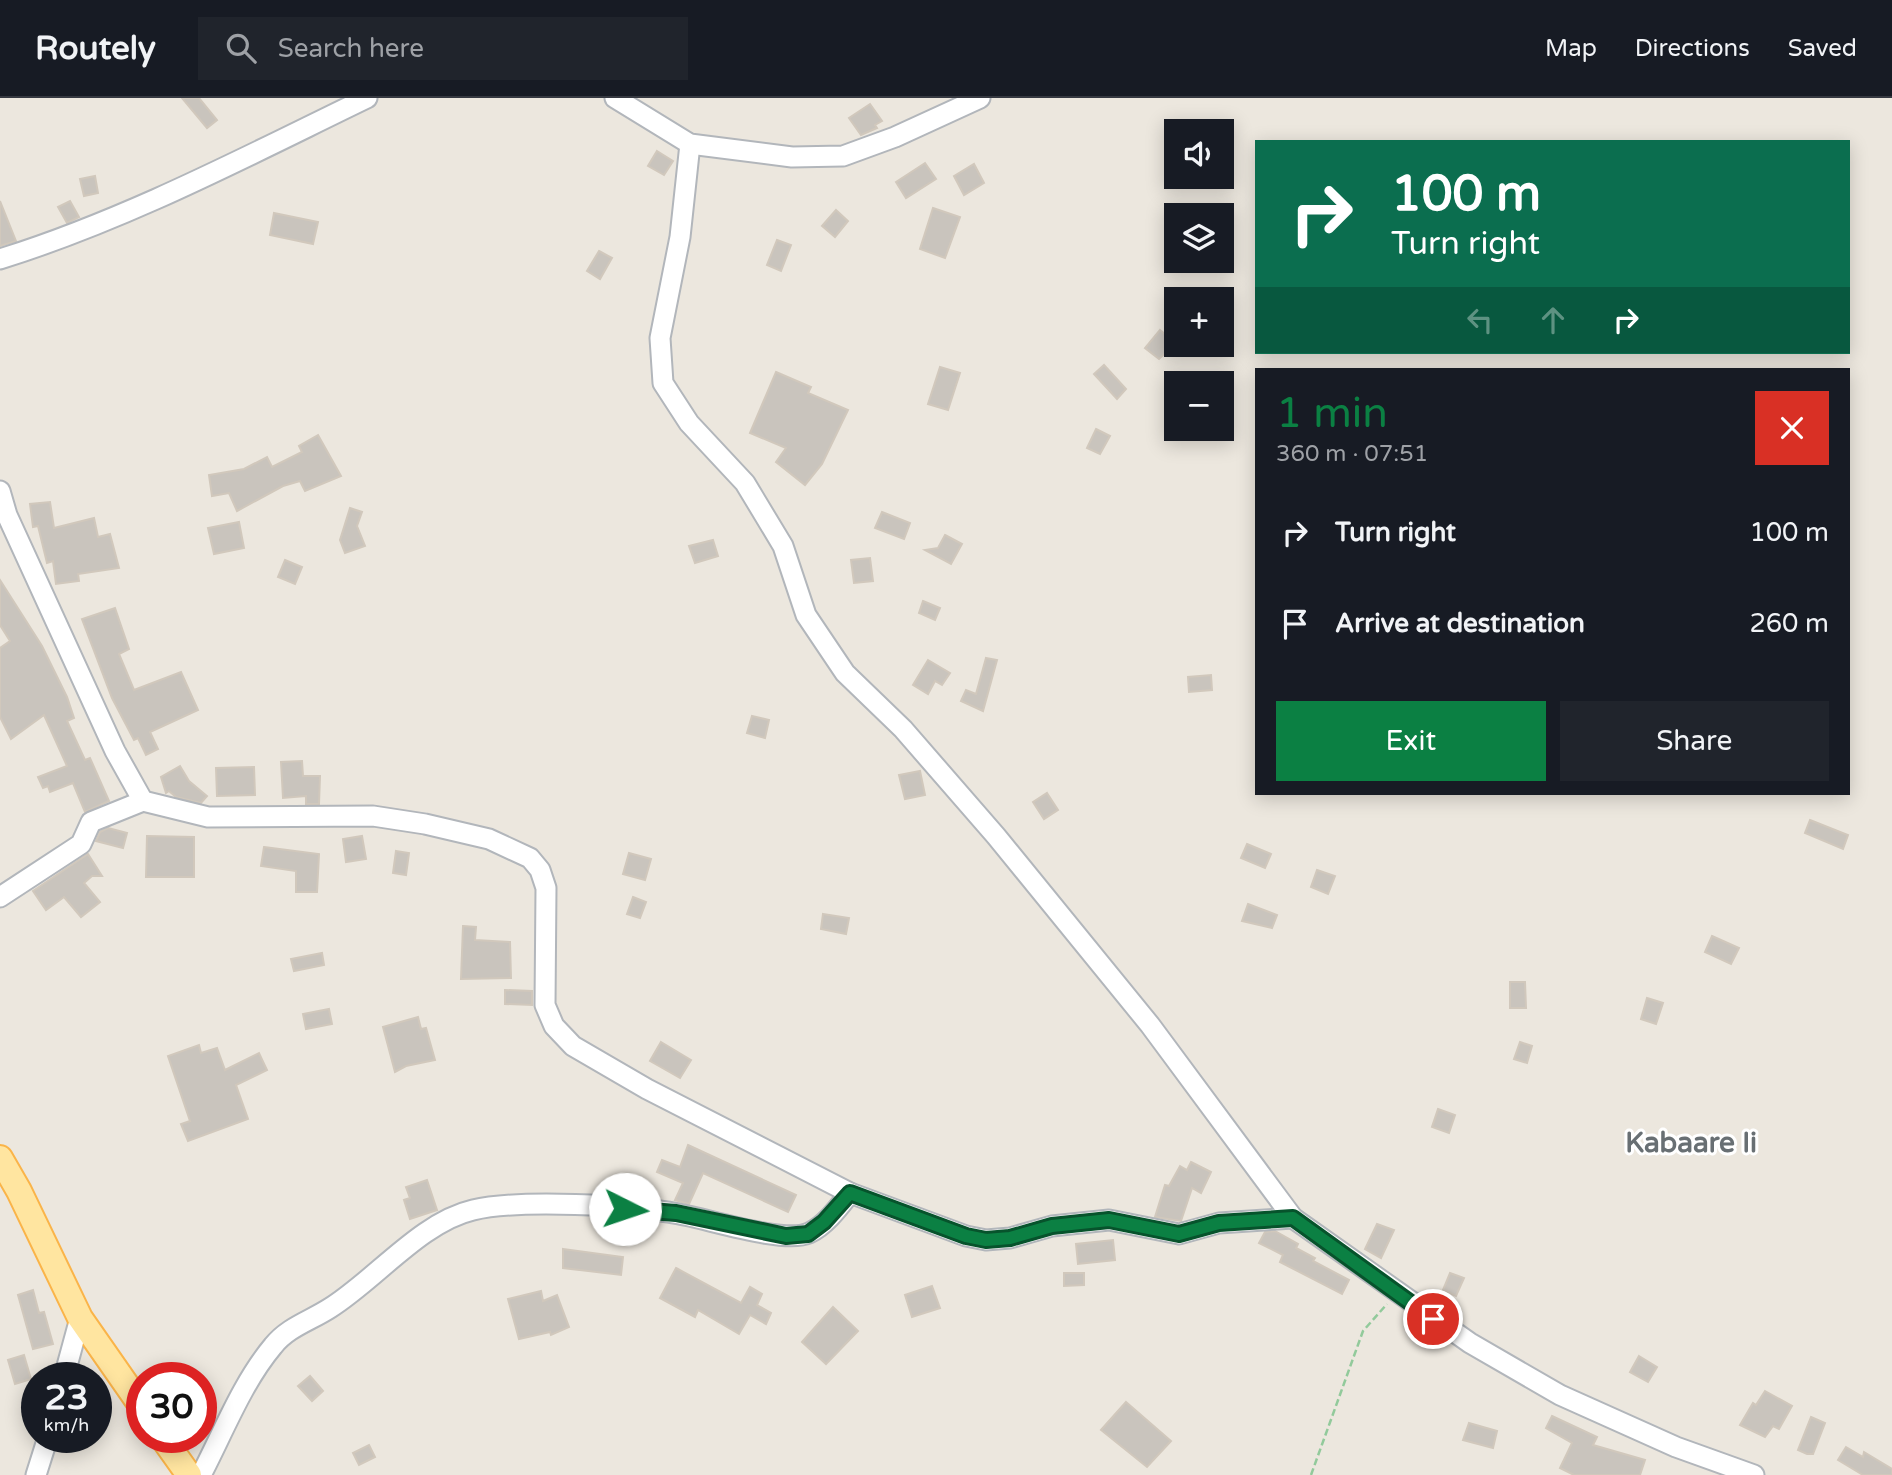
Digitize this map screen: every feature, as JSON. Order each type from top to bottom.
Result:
[{"type":"main road","points":[[0,1158],[19,1191],[80,1318],[126,1384]]},
{"type":"main road","points":[[173,1453],[189,1475]]},
{"type":"street","points":[[0,259],[102,222],[201,178],[367,98]]},
{"type":"street","points":[[615,98],[690,144],[792,157],[843,156],[895,137],[979,98]]},
{"type":"street","points":[[690,144],[680,237],[660,338],[663,383],[689,423],[745,483],[783,545],[806,615],[845,673],[903,729],[996,836],[1150,1025],[1293,1218],[1396,1294],[1470,1343],[1560,1395],[1676,1447],[1754,1475]]},
{"type":"street","points":[[0,491],[7,515],[109,739],[143,801]]},
{"type":"street","points":[[0,897],[81,844],[91,822],[143,801],[208,817],[386,818],[489,839],[530,858],[540,870],[546,888],[545,1005],[554,1026],[573,1046],[647,1089],[850,1193],[953,1232],[986,1240],[1010,1238],[1052,1226],[1109,1220],[1179,1234],[1219,1223],[1293,1218]]},
{"type":"street","points":[[201,1475],[257,1369],[274,1344],[296,1325],[329,1309],[418,1237],[471,1210],[527,1204],[676,1213],[786,1236],[808,1234],[824,1222],[850,1193]]},
{"type":"street","points":[[68,1362],[80,1318]]},
{"type":"street","points":[[36,1475],[43,1453]]},
{"type":"path","points":[[1311,1475],[1363,1331],[1396,1294]]},
{"type":"building","points":[[182,98],[199,98],[217,120],[207,128]]},
{"type":"building","points":[[870,104],[882,121],[875,125],[877,128],[861,135],[849,118]]},
{"type":"building","points":[[657,151],[673,161],[664,175],[648,166]]},
{"type":"building","points":[[925,163],[936,179],[906,198],[896,182]]},
{"type":"building","points":[[974,164],[984,183],[964,195],[954,176]]},
{"type":"building","points":[[95,176],[98,193],[84,196],[80,179]]},
{"type":"building","points":[[0,201],[16,241],[0,246]]},
{"type":"building","points":[[70,201],[79,217],[67,223],[58,207]]},
{"type":"building","points":[[933,208],[960,217],[945,258],[920,249]]},
{"type":"building","points":[[836,210],[848,221],[835,237],[822,226]]},
{"type":"building","points":[[274,213],[318,222],[313,244],[270,235]]},
{"type":"building","points":[[777,240],[791,245],[781,271],[767,265]]},
{"type":"building","points":[[599,251],[612,258],[600,279],[587,271]]},
{"type":"building","points":[[1160,330],[1164,333],[1164,354],[1159,359],[1145,348]]},
{"type":"building","points":[[1104,365],[1126,389],[1117,399],[1094,374]]},
{"type":"building","points":[[940,367],[960,373],[948,410],[928,404]]},
{"type":"building","points":[[776,372],[811,387],[808,393],[848,410],[822,464],[805,485],[776,462],[786,448],[750,433]]},
{"type":"building","points":[[1096,429],[1110,436],[1100,454],[1087,448]]},
{"type":"building","points":[[318,435],[341,476],[305,491],[300,481],[283,486],[237,511],[229,493],[212,496],[209,475],[244,469],[267,457],[272,467],[302,452],[299,446]]},
{"type":"building","points":[[50,502],[54,528],[94,518],[98,537],[110,534],[119,568],[78,574],[79,581],[56,584],[53,561],[47,563],[38,526],[33,527],[30,504]]},
{"type":"building","points":[[350,508],[362,512],[357,526],[365,546],[345,553],[340,540]]},
{"type":"building","points":[[882,512],[910,523],[904,539],[875,528]]},
{"type":"building","points":[[239,522],[244,548],[214,554],[208,528]]},
{"type":"building","points":[[945,535],[962,544],[951,564],[925,550],[938,548]]},
{"type":"building","points":[[713,540],[718,556],[695,563],[689,546]]},
{"type":"building","points":[[870,558],[873,581],[854,583],[851,560]]},
{"type":"building","points":[[285,560],[302,567],[295,584],[278,577]]},
{"type":"building","points":[[0,580],[42,646],[67,697],[74,718],[67,721],[85,760],[90,758],[109,801],[85,812],[73,783],[50,792],[48,786],[43,788],[38,777],[67,766],[44,715],[11,739],[0,717],[0,648],[10,641],[0,625]]},
{"type":"building","points":[[923,601],[940,608],[935,620],[919,613]]},
{"type":"building","points":[[115,608],[129,649],[119,654],[134,690],[181,672],[198,710],[150,732],[158,749],[146,755],[138,738],[134,740],[112,698],[82,619]]},
{"type":"building","points":[[986,658],[997,660],[983,711],[961,701],[966,690],[976,694]]},
{"type":"building","points":[[928,660],[950,673],[942,685],[935,681],[928,694],[913,685]]},
{"type":"building","points":[[1211,675],[1212,690],[1189,692],[1188,677]]},
{"type":"building","points":[[752,716],[769,720],[765,738],[747,733]]},
{"type":"building","points":[[302,761],[303,776],[320,776],[319,804],[306,804],[306,796],[283,798],[281,762]]},
{"type":"building","points":[[180,766],[189,781],[207,796],[201,803],[176,797],[169,791],[166,793],[161,777]]},
{"type":"building","points":[[254,767],[255,795],[217,796],[216,768]]},
{"type":"building","points":[[920,771],[925,795],[905,799],[899,775]]},
{"type":"building","points":[[1047,793],[1058,810],[1044,819],[1033,802]]},
{"type":"building","points":[[1810,820],[1848,835],[1843,849],[1805,833]]},
{"type":"building","points":[[108,828],[127,833],[123,848],[96,841],[100,832]]},
{"type":"building","points":[[147,836],[194,837],[194,877],[146,877]]},
{"type":"building","points":[[362,836],[366,859],[346,862],[343,839]]},
{"type":"building","points":[[1247,844],[1271,854],[1265,868],[1241,858]]},
{"type":"building","points":[[264,847],[319,854],[317,892],[296,892],[296,871],[261,866]]},
{"type":"building","points":[[396,851],[409,853],[406,875],[393,873]]},
{"type":"building","points":[[629,853],[651,859],[645,880],[623,874]]},
{"type":"building","points":[[88,854],[102,876],[92,876],[84,883],[100,902],[81,917],[64,897],[46,910],[33,891]]},
{"type":"building","points":[[1317,870],[1335,876],[1328,894],[1311,887]]},
{"type":"building","points":[[633,897],[646,902],[640,918],[627,914]]},
{"type":"building","points":[[1248,904],[1277,915],[1272,928],[1242,921]]},
{"type":"building","points":[[823,914],[849,918],[846,934],[821,929]]},
{"type":"building","points":[[463,926],[476,927],[475,940],[510,942],[511,978],[461,979]]},
{"type":"building","points":[[1712,936],[1739,948],[1731,964],[1705,952]]},
{"type":"building","points":[[322,953],[324,965],[294,971],[291,959]]},
{"type":"building","points":[[1510,982],[1525,982],[1526,1008],[1510,1008]]},
{"type":"building","points":[[505,990],[532,991],[532,1005],[505,1004]]},
{"type":"building","points":[[1647,998],[1663,1003],[1656,1024],[1641,1019]]},
{"type":"building","points":[[329,1009],[332,1024],[306,1029],[303,1014]]},
{"type":"building","points":[[418,1017],[421,1029],[426,1028],[435,1060],[406,1066],[395,1072],[383,1027]]},
{"type":"building","points":[[661,1042],[691,1060],[680,1078],[650,1061]]},
{"type":"building","points":[[1520,1042],[1532,1046],[1527,1063],[1514,1059]]},
{"type":"building","points":[[199,1045],[201,1053],[217,1048],[225,1070],[259,1053],[267,1070],[236,1085],[248,1119],[188,1141],[181,1124],[190,1121],[168,1056]]},
{"type":"building","points":[[1438,1109],[1455,1115],[1449,1133],[1432,1127]]},
{"type":"building","points":[[688,1145],[796,1195],[788,1212],[703,1173],[689,1204],[675,1200],[683,1183],[657,1172],[662,1160],[680,1167]]},
{"type":"building","points":[[1191,1162],[1211,1172],[1201,1193],[1192,1188],[1181,1221],[1155,1217],[1165,1185],[1169,1186],[1180,1166],[1187,1170]]},
{"type":"building","points":[[427,1180],[437,1210],[410,1219],[404,1200],[410,1198],[406,1187]]},
{"type":"building","points":[[1377,1224],[1394,1230],[1381,1258],[1365,1249]]},
{"type":"building","points":[[1275,1231],[1298,1244],[1296,1248],[1315,1258],[1313,1261],[1349,1280],[1342,1294],[1280,1262],[1283,1255],[1259,1243],[1265,1232]]},
{"type":"building","points":[[1113,1240],[1115,1260],[1078,1264],[1076,1244]]},
{"type":"building","points":[[563,1249],[623,1257],[621,1275],[563,1268]]},
{"type":"building","points":[[676,1268],[741,1303],[750,1287],[762,1294],[757,1305],[771,1313],[766,1324],[750,1315],[739,1334],[698,1310],[695,1317],[660,1298]]},
{"type":"building","points":[[1064,1273],[1084,1273],[1084,1285],[1064,1286]]},
{"type":"building","points":[[1450,1273],[1464,1278],[1456,1296],[1443,1290]]},
{"type":"building","points":[[932,1286],[940,1308],[912,1317],[905,1295]]},
{"type":"building","points":[[33,1290],[39,1313],[44,1312],[53,1344],[33,1349],[18,1295]]},
{"type":"building","points":[[541,1291],[543,1301],[557,1295],[569,1327],[551,1335],[550,1332],[519,1339],[508,1299]]},
{"type":"building","points":[[833,1307],[858,1331],[826,1364],[802,1342]]},
{"type":"building","points":[[24,1355],[26,1362],[21,1362],[21,1382],[15,1384],[8,1360]]},
{"type":"building","points":[[1639,1356],[1657,1367],[1648,1382],[1630,1372]]},
{"type":"building","points":[[310,1376],[323,1391],[312,1401],[298,1386]]},
{"type":"building","points":[[1765,1391],[1792,1406],[1779,1429],[1773,1426],[1765,1437],[1740,1425],[1753,1403],[1756,1405]]},
{"type":"building","points":[[1126,1402],[1171,1441],[1147,1467],[1101,1430]]},
{"type":"building","points":[[1552,1416],[1597,1437],[1593,1445],[1645,1460],[1640,1475],[1574,1475],[1560,1468],[1572,1443],[1546,1428]]},
{"type":"building","points":[[1811,1417],[1825,1423],[1813,1454],[1807,1454],[1798,1450]]},
{"type":"building","points":[[1469,1423],[1497,1431],[1493,1448],[1463,1440]]},
{"type":"building","points":[[369,1445],[375,1457],[359,1465],[353,1453]]},
{"type":"building","points":[[1846,1447],[1863,1457],[1864,1452],[1892,1469],[1892,1475],[1863,1475],[1838,1460]]},
{"type":"district","name":"Kabaare Ii","points":[[1691,1142]]},
{"type":"route","points":[[625,1209],[676,1213],[786,1236],[808,1234],[824,1222],[850,1193],[901,1214],[986,1240],[1010,1238],[1052,1226],[1109,1220],[1179,1234],[1219,1223],[1293,1218],[1433,1319]]}]
